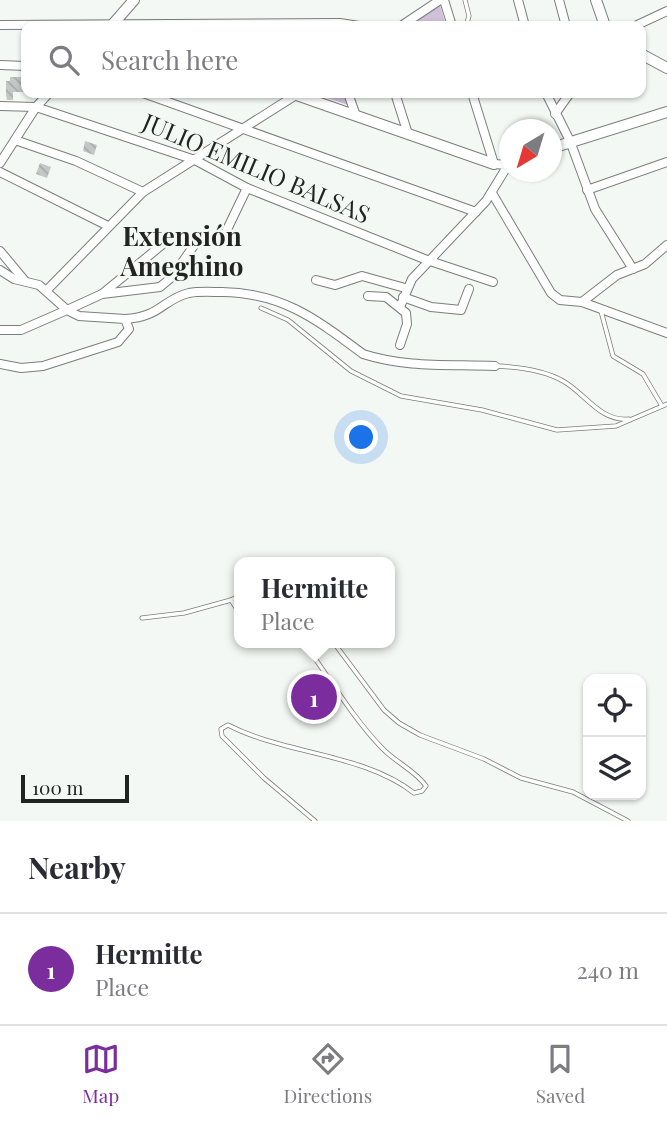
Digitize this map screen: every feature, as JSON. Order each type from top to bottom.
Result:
[{"type":"street","points":[[117,21],[135,0]]},
{"type":"street","points":[[409,21],[442,0],[450,21]]},
{"type":"street","points":[[518,0],[524,21]]},
{"type":"street","points":[[559,0],[565,21]]},
{"type":"street","points":[[599,1],[605,21]]},
{"type":"street","points":[[646,21],[667,11]]},
{"type":"street","points":[[0,25],[21,25]]},
{"type":"street","points":[[646,57],[667,68]]},
{"type":"street","points":[[0,65],[21,66]]},
{"type":"street","points":[[0,163],[44,98]]},
{"type":"street","points":[[158,98],[475,212]]},
{"type":"street","points":[[47,290],[143,192],[288,98]]},
{"type":"street","points":[[308,98],[499,164]]},
{"type":"street","points":[[350,98],[356,116]]},
{"type":"street","points":[[397,98],[408,134]]},
{"type":"street","points":[[474,98],[494,164]]},
{"type":"street","points":[[548,98],[570,141],[595,209],[634,269]]},
{"type":"street","points":[[555,114],[566,98]]},
{"type":"street","name":"JULIO EMILIO BALSAS","points":[[0,106],[36,107],[195,160],[247,188],[427,260],[494,282]]},
{"type":"street","points":[[562,144],[667,112]]},
{"type":"street","points":[[15,141],[76,161],[143,192]]},
{"type":"street","points":[[587,190],[667,162]]},
{"type":"street","points":[[0,172],[108,226]]},
{"type":"street","points":[[400,307],[404,293],[427,260],[475,212],[499,181]]},
{"type":"street","points":[[222,240],[247,188]]},
{"type":"street","points":[[492,193],[551,293],[560,300],[582,302],[667,333]]},
{"type":"street","points":[[0,330],[21,330],[102,294],[163,244]]},
{"type":"street","points":[[102,294],[167,283],[195,244]]},
{"type":"street","points":[[582,302],[617,275],[634,269],[667,245]]},
{"type":"street","points":[[0,251],[25,281]]},
{"type":"street","points":[[0,270],[47,290],[67,310],[79,316],[145,318],[177,297],[191,292],[245,293],[303,310],[363,354],[412,365],[495,366]]},
{"type":"street","points":[[316,280],[335,285],[362,276],[431,307],[461,310],[469,289]]},
{"type":"street","points":[[368,296],[386,297],[400,307],[407,318],[400,345]]},
{"type":"street","points":[[0,364],[20,368],[43,366],[118,342],[129,329],[125,319]]},
{"type":"lane","points":[[465,0],[468,21]]},
{"type":"lane","points":[[261,308],[288,320],[311,336],[351,371],[401,396],[482,410],[556,430],[616,426],[665,405],[643,374],[613,356],[600,309]]},
{"type":"lane","points":[[495,366],[542,373],[564,381],[608,416],[620,420],[635,418]]},
{"type":"lane","points":[[142,618],[184,612],[234,598]]},
{"type":"lane","points":[[231,600],[234,604]]},
{"type":"lane","points":[[308,648],[380,746],[426,786],[414,793],[381,773],[282,747],[228,724],[221,729],[222,736],[264,778],[315,821]]},
{"type":"lane","points":[[338,648],[384,710],[399,723],[420,735],[484,759],[521,778],[573,792],[628,821]]},
{"type":"green space","points":[[440,5],[445,21],[415,21]]},
{"type":"green space","points":[[328,98],[346,98],[348,105]]},
{"type":"building","points":[[10,77],[21,77],[21,92],[13,92],[13,100],[7,100],[6,81],[10,81]]},
{"type":"building","points":[[85,141],[97,145],[94,155],[83,151]]},
{"type":"building","points":[[40,163],[51,167],[47,178],[36,174]]},
{"type":"place","name":"Hermitte","points":[[314,697]]},
{"type":"district","name":"Extensión Ameghino","points":[[182,252]]}]
